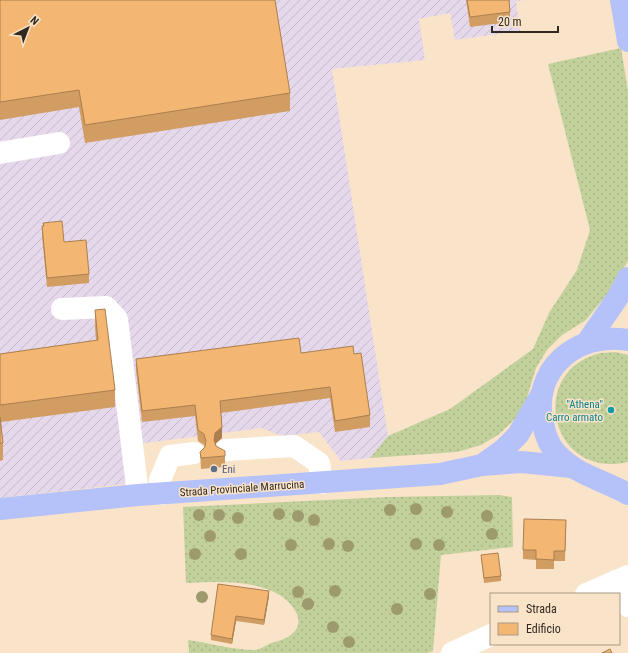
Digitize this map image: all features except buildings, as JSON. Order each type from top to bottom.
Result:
[{"type":"main road","points":[[621,0],[628,41]]},
{"type":"main road","points":[[588,341],[618,297],[628,278]]},
{"type":"main road","points":[[627,490],[571,467],[556,453],[545,435],[540,414],[542,393],[551,371],[567,353],[588,341],[612,337],[628,340]]},
{"type":"main road","name":"Strada Provinciale Marrucina","points":[[482,465],[503,450],[518,435],[542,393]]},
{"type":"main road","name":"Strada Provinciale Marrucina","points":[[0,509],[138,495],[440,474],[482,465],[522,462],[571,467]]},
{"type":"street","points":[[0,153],[59,143]]},
{"type":"street","points":[[62,309],[106,307],[117,319],[138,495]]},
{"type":"street","points":[[226,450],[294,446],[318,463],[322,483]]},
{"type":"street","points":[[161,494],[160,480],[170,456],[194,452]]},
{"type":"street","points":[[588,593],[624,575],[628,606]]},
{"type":"street","points":[[452,653],[490,636]]},
{"type":"shaded area","points":[[0,0],[528,0],[516,1],[520,31],[455,40],[450,13],[419,19],[425,60],[332,69],[388,436],[370,458],[341,461],[319,432],[282,436],[262,428],[138,444],[144,482],[0,498]]},
{"type":"green space","points":[[621,48],[628,91],[628,261],[612,288],[586,320],[562,335],[547,350],[536,368],[524,407],[512,422],[498,435],[481,445],[457,452],[370,458],[388,436],[450,409],[533,349],[549,313],[577,270],[590,230],[548,64]]},
{"type":"green space","points":[[615,352],[628,355],[628,462],[602,463],[581,456],[566,441],[557,422],[556,402],[561,382],[575,365],[597,354]]},
{"type":"green space","points":[[499,495],[512,497],[513,547],[441,555],[433,651],[427,653],[189,653],[188,640],[239,649],[257,650],[271,643],[280,641],[293,633],[297,628],[298,616],[291,605],[281,596],[254,585],[232,582],[186,583],[183,507],[388,497]]},
{"type":"place","name":"\"Athena\" Carro armato","points":[[611,410]]},
{"type":"place","name":"Eni","points":[[214,469]]}]
